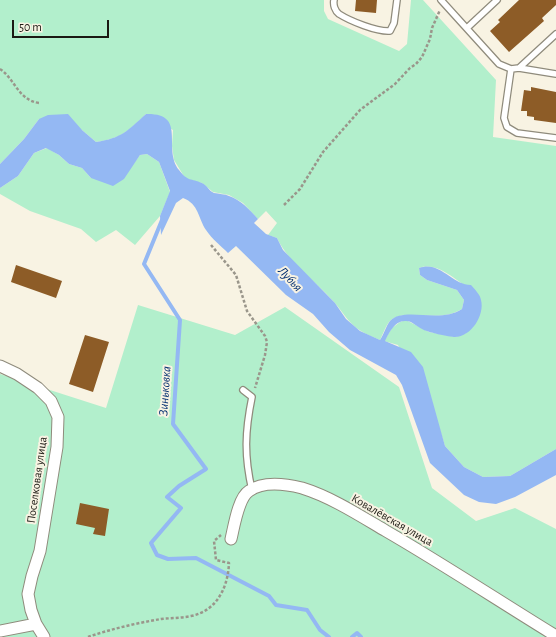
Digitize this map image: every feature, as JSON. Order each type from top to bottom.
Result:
[{"type":"street","name":"Поселковая улица","points":[[0,366],[17,374],[38,388],[51,401],[58,417],[57,446],[40,551],[28,594],[31,610],[36,624],[44,637]]},
{"type":"street","name":"Ковалёвская улица","points":[[252,490],[269,485],[292,486],[304,489],[345,507],[428,555],[556,636]]},
{"type":"street","points":[[232,535],[243,496],[252,490]]},
{"type":"street","points":[[0,631],[36,624]]},
{"type":"lane","points":[[334,0],[333,4],[338,13],[381,32],[390,31],[394,23],[397,0]]},
{"type":"lane","points":[[467,28],[497,0]]},
{"type":"lane","points":[[443,1],[499,64],[511,69],[518,68],[556,74]]},
{"type":"lane","points":[[518,68],[556,34]]},
{"type":"lane","points":[[511,69],[504,118],[507,127],[517,133],[556,138]]},
{"type":"lane","points":[[243,390],[252,397],[245,442],[246,459],[252,490]]},
{"type":"path","points":[[284,205],[300,189],[323,152],[360,110],[395,84],[422,57],[443,1]]},
{"type":"path","points":[[0,69],[24,97],[31,102],[39,103]]},
{"type":"path","points":[[211,245],[236,276],[247,311],[265,336],[267,342],[265,355],[252,397]]},
{"type":"path","points":[[88,637],[160,619],[200,614],[220,598],[229,569],[229,563],[216,560],[213,545],[217,537],[232,535]]},
{"type":"green space","points":[[0,0],[324,0],[324,11],[328,19],[399,51],[407,44],[411,0],[423,0],[496,80],[493,137],[556,146],[556,449],[510,476],[483,477],[464,467],[445,446],[439,427],[398,345],[384,341],[392,328],[400,322],[406,320],[429,332],[456,337],[466,333],[464,285],[437,268],[419,268],[420,275],[427,280],[457,290],[464,300],[462,309],[443,315],[404,315],[396,317],[390,321],[380,340],[363,332],[346,318],[327,294],[296,264],[282,248],[277,238],[268,235],[277,223],[266,211],[258,219],[243,203],[229,195],[213,192],[202,183],[185,178],[174,160],[172,146],[173,130],[146,114],[124,133],[96,142],[82,130],[39,119],[24,139],[0,164]]},
{"type":"green space","points":[[47,148],[59,155],[69,164],[82,168],[91,178],[134,163],[140,155],[147,154],[159,162],[170,192],[160,216],[135,245],[116,230],[96,242],[81,229],[30,211],[0,194],[0,188],[18,176],[34,153]]},
{"type":"green space","points":[[138,305],[235,335],[285,307],[399,387],[432,488],[476,521],[515,508],[556,529],[556,637],[0,637],[0,374],[106,408]]},
{"type":"water","name":"Лубья","points":[[68,114],[82,130],[96,142],[124,133],[146,114],[159,115],[166,119],[170,125],[172,133],[174,161],[182,174],[187,178],[204,184],[214,193],[227,195],[245,205],[258,219],[254,223],[266,234],[277,238],[283,250],[335,303],[346,319],[360,331],[380,340],[390,321],[396,317],[404,315],[443,315],[462,309],[464,300],[457,290],[427,280],[420,275],[419,268],[426,266],[433,267],[464,284],[471,285],[480,296],[482,306],[476,324],[466,333],[455,337],[443,335],[424,330],[410,322],[402,321],[393,328],[385,341],[411,352],[423,367],[445,446],[464,467],[483,477],[510,476],[556,449],[556,475],[515,497],[496,504],[479,502],[464,495],[430,463],[402,385],[396,375],[350,350],[329,332],[313,314],[286,295],[236,246],[228,253],[208,233],[198,212],[192,204],[183,198],[176,203],[161,235],[160,216],[170,191],[159,162],[147,154],[140,155],[124,179],[113,186],[91,178],[82,168],[69,164],[59,155],[46,148],[34,153],[18,176],[0,188],[0,164],[24,139],[39,119],[48,115]]},
{"type":"building","points":[[356,0],[377,0],[376,13],[355,11]]},
{"type":"building","points":[[519,0],[556,0],[556,5],[542,18],[544,21],[509,52],[490,31],[500,22],[498,20]]},
{"type":"building","points":[[531,87],[556,92],[556,123],[534,120],[534,117],[527,116],[527,111],[521,111],[524,90],[531,91]]},
{"type":"building","points":[[16,265],[62,281],[56,298],[11,282]]},
{"type":"building","points":[[85,335],[109,342],[93,392],[69,384]]},
{"type":"building","points":[[80,503],[109,509],[105,536],[93,534],[95,528],[76,524]]},
{"type":"waterway","name":"Зиньковка","points":[[162,220],[144,264],[180,320],[173,424],[206,469],[179,486],[167,497],[181,508],[151,543],[157,555],[168,559],[196,558],[269,596],[276,605],[307,610],[320,630],[329,637]]},
{"type":"waterway","name":"Зиньковка","points":[[352,637],[357,633],[361,637]]}]
